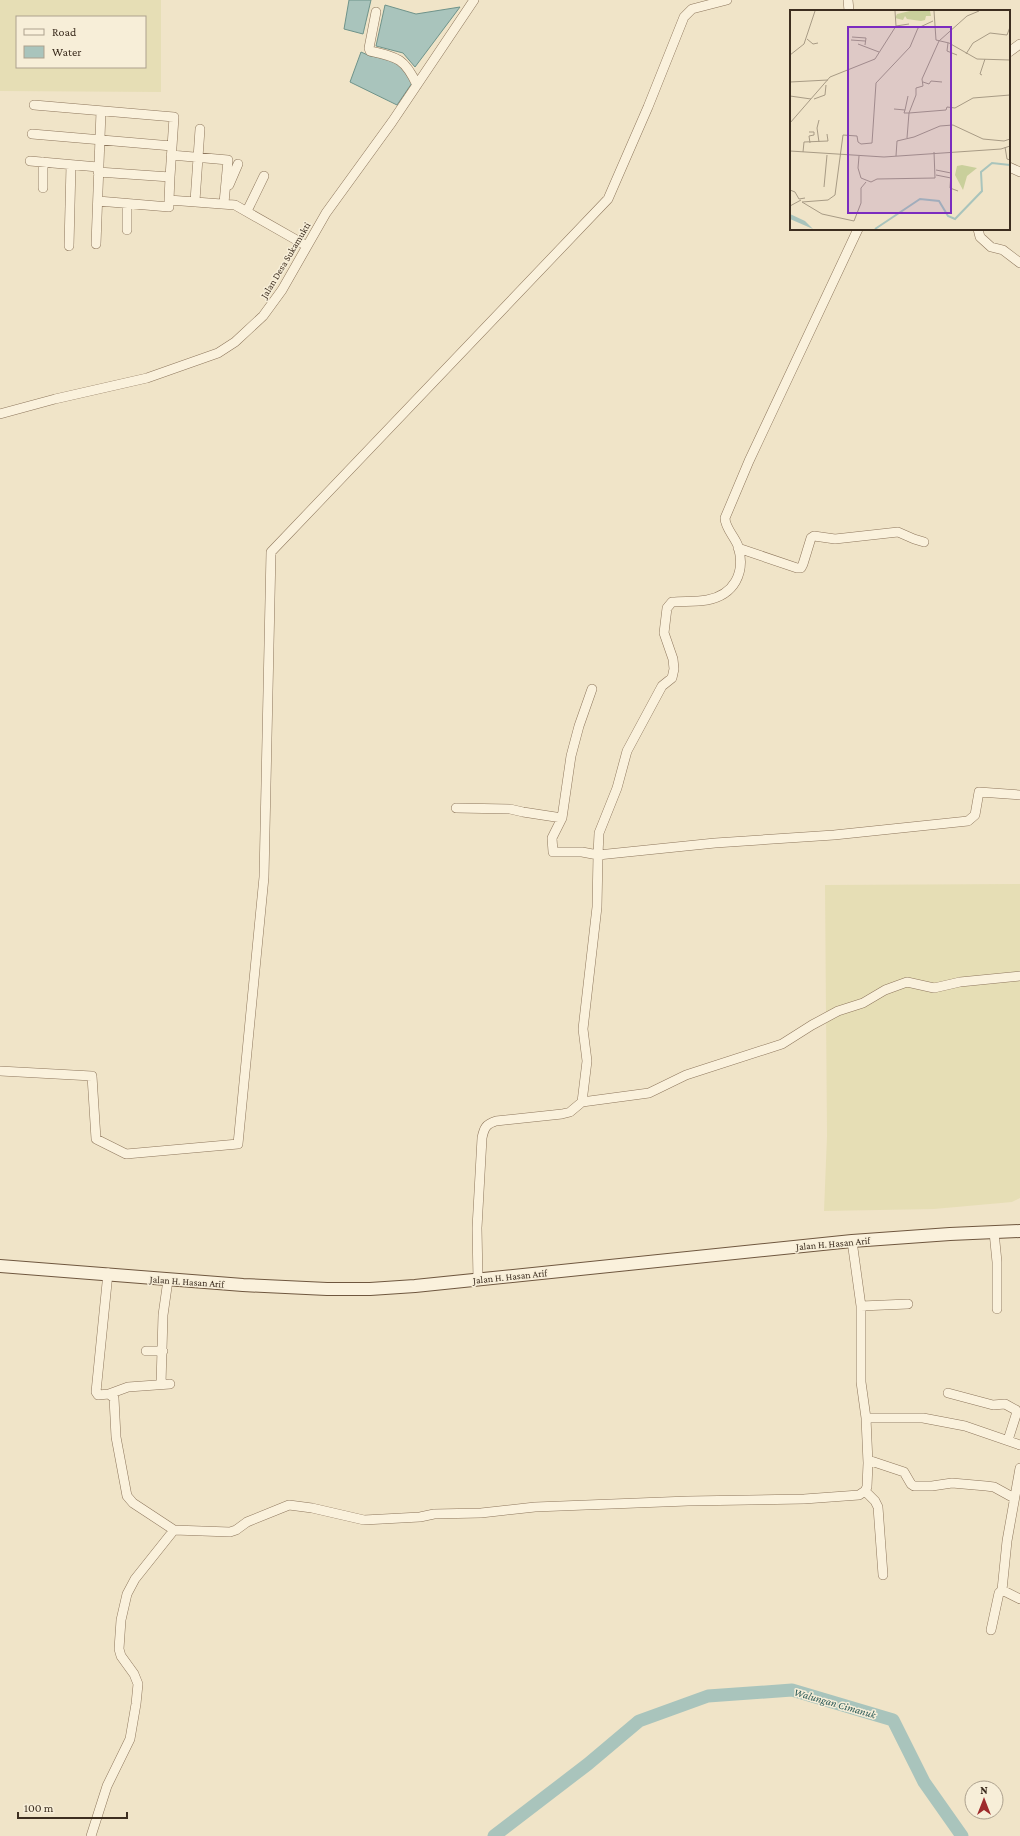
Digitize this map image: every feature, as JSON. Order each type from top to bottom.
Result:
[{"type":"main road","name":"Jalan H. Hasan Arif","points":[[0,1266],[108,1273],[168,1280],[348,1290],[478,1280],[852,1241],[1020,1231]]},
{"type":"street","name":"Jalan Desa Sukamukti","points":[[0,414],[55,399],[147,378],[218,352],[236,342],[263,316],[282,290],[326,213],[418,85],[474,0]]},
{"type":"street","points":[[0,1071],[92,1076],[96,1139],[126,1154],[238,1144],[264,877],[271,552],[608,199],[642,121],[684,17],[692,9],[727,0]]},
{"type":"street","points":[[848,0],[849,10]]},
{"type":"street","points":[[376,12],[368,48],[370,51],[397,58],[405,63],[418,85]]},
{"type":"street","points":[[1010,51],[1020,44]]},
{"type":"street","points":[[34,105],[174,117],[169,207],[98,201]]},
{"type":"street","points":[[96,244],[101,111]]},
{"type":"street","points":[[195,201],[200,129]]},
{"type":"street","points":[[32,134],[172,146]]},
{"type":"street","points":[[171,155],[228,160],[224,203]]},
{"type":"street","points":[[30,161],[170,177]]},
{"type":"street","points":[[43,162],[43,188]]},
{"type":"street","points":[[225,194],[238,164]]},
{"type":"street","points":[[69,246],[71,165]]},
{"type":"street","points":[[1010,167],[1020,172]]},
{"type":"street","points":[[247,211],[264,176]]},
{"type":"street","points":[[169,200],[236,205],[307,246]]},
{"type":"street","points":[[127,204],[127,230]]},
{"type":"street","points":[[582,1102],[587,1061],[584,1029],[597,907],[599,833],[617,788],[628,751],[662,686],[670,680],[673,674],[673,659],[664,633],[667,608],[672,602],[706,600],[729,591],[736,581],[739,572],[740,558],[735,540],[726,525],[725,518],[749,461],[858,230]]},
{"type":"street","points":[[978,230],[980,237],[991,246],[1003,250],[1020,263]]},
{"type":"street","points":[[738,548],[797,568],[801,568],[811,538],[814,536],[835,539],[898,532],[924,542]]},
{"type":"street","points":[[592,689],[579,726],[571,756],[562,818],[552,838],[553,852],[582,852],[598,855],[716,843],[834,835],[968,821],[975,815],[979,792],[1020,795]]},
{"type":"street","points":[[456,808],[510,809],[562,818]]},
{"type":"street","points":[[478,1280],[477,1228],[482,1138],[485,1127],[488,1124],[496,1121],[562,1114],[570,1112],[582,1102],[649,1093],[686,1075],[782,1044],[838,1011],[863,1003],[885,990],[907,982],[934,988],[960,982],[1020,976]]},
{"type":"street","points":[[994,1232],[997,1262],[997,1309]]},
{"type":"street","points":[[109,1394],[114,1398],[116,1437],[127,1496],[133,1503],[174,1530],[233,1531],[247,1522],[289,1505],[312,1508],[364,1520],[420,1517],[434,1514],[480,1513],[535,1507],[836,1498],[859,1495],[865,1491],[868,1478],[868,1460],[866,1418],[861,1382],[861,1306],[852,1241]]},
{"type":"street","points":[[108,1273],[96,1392],[98,1395],[109,1394],[128,1387],[165,1384],[163,1315],[168,1280]]},
{"type":"street","points":[[861,1306],[908,1304]]},
{"type":"street","points":[[146,1351],[163,1351]]},
{"type":"street","points":[[948,1393],[993,1405],[1005,1404],[1016,1410],[1017,1412],[1008,1440]]},
{"type":"street","points":[[866,1418],[923,1418],[965,1426],[1020,1445]]},
{"type":"street","points":[[868,1460],[904,1472],[910,1483],[914,1486],[932,1486],[952,1483],[986,1486],[994,1487],[1014,1498]]},
{"type":"street","points":[[991,1630],[999,1593],[1002,1590],[1014,1498],[1020,1468]]},
{"type":"street","points":[[865,1491],[874,1498],[878,1507],[883,1575]]},
{"type":"street","points":[[91,1836],[107,1786],[130,1739],[136,1704],[138,1684],[119,1649],[121,1620],[127,1594],[134,1578],[174,1530]]},
{"type":"street","points":[[1002,1590],[1020,1599]]},
{"type":"shaded area","points":[[0,0],[161,0],[161,92],[0,91]]},
{"type":"shaded area","points":[[1020,884],[1020,1198],[1012,1202],[934,1209],[824,1211],[827,1136],[825,885]]},
{"type":"water","points":[[349,0],[371,0],[363,34],[344,29]]},
{"type":"water","points":[[385,5],[416,14],[460,7],[415,67],[403,53],[376,46]]},
{"type":"water","points":[[361,52],[370,56],[400,60],[412,83],[397,105],[350,82]]},
{"type":"waterway","name":"Walungan Cimanuk","points":[[494,1836],[588,1764],[639,1721],[708,1696],[792,1690],[893,1720],[924,1782],[962,1836]]}]
